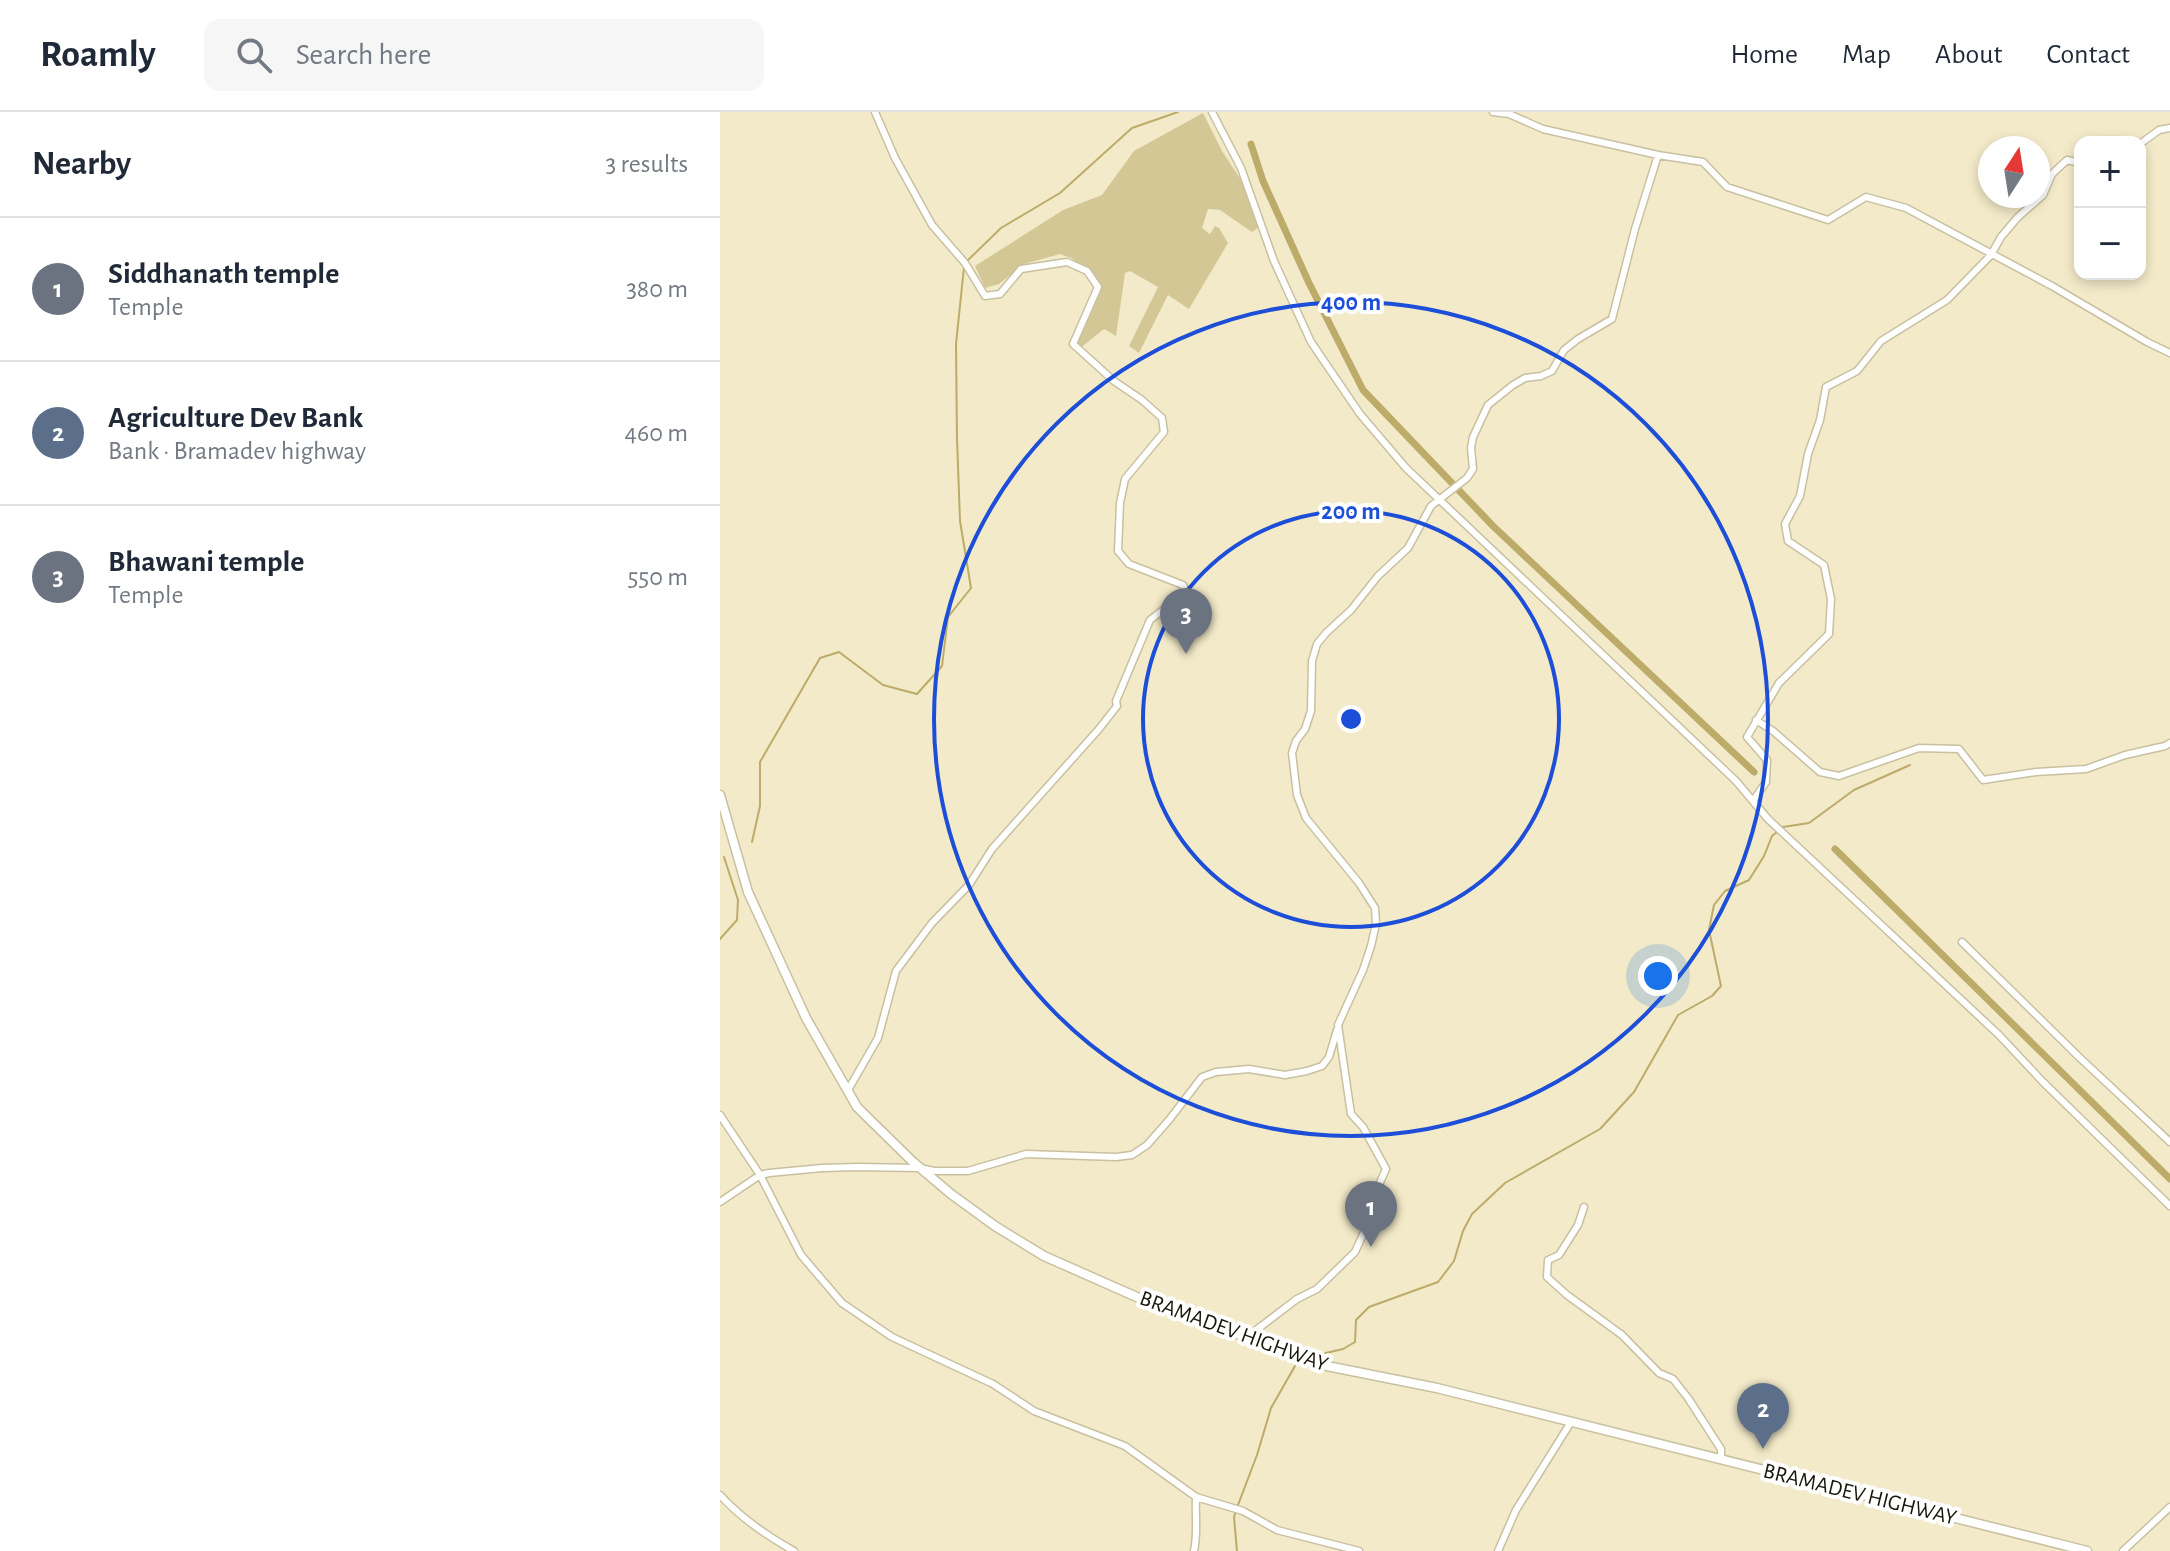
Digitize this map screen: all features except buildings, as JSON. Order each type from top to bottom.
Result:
[{"type":"street","points":[[848,1090],[878,1038],[896,971],[932,923],[969,885],[992,849],[1117,706],[1116,701],[1150,620],[1186,592],[1183,585],[1129,564],[1118,551],[1120,503],[1125,479],[1164,432],[1162,418],[1073,344],[1098,287],[1087,271],[1067,262],[1021,269],[1000,294],[985,296],[965,263],[932,225],[895,158],[875,112]]},
{"type":"street","points":[[1212,112],[1241,168],[1274,261],[1311,342],[1360,414],[1406,468],[1736,781],[1768,819],[1999,1035],[2170,1206]]},
{"type":"street","points":[[1493,112],[1509,114],[1543,129],[1703,162],[1727,187],[1828,220],[1866,197],[1906,208],[2170,353]]},
{"type":"street","points":[[2146,140],[2159,130],[2170,128]]},
{"type":"street","points":[[720,1202],[760,1175],[822,1168],[968,1171],[1026,1154],[1132,1155],[1147,1145],[1202,1077],[1216,1072],[1249,1069],[1285,1075],[1322,1066],[1329,1057],[1338,1025],[1371,946],[1376,924],[1375,908],[1359,883],[1306,818],[1297,795],[1292,753],[1311,711],[1312,661],[1317,644],[1351,610],[1378,576],[1408,548],[1431,506],[1467,478],[1473,469],[1473,437],[1488,405],[1525,378],[1552,371],[1564,350],[1612,319],[1658,155]]},
{"type":"street","points":[[1753,801],[1766,782],[1767,760],[1747,737],[1779,683],[1829,634],[1831,599],[1824,565],[1788,541],[1785,524],[1800,496],[1826,387],[1857,371],[1881,341],[1947,300],[1991,255],[2001,237],[2043,195],[2052,174],[2067,160],[2074,162]]},
{"type":"street","points":[[1756,720],[1820,772],[1839,776],[1919,748],[1959,749],[1983,780],[2086,769],[2170,743]]},
{"type":"street","name":"BRAMADEV HIGHWAY","points":[[720,795],[748,892],[806,1018],[857,1107],[920,1168],[995,1226],[1044,1256],[1139,1298],[1322,1365],[1437,1388],[2087,1551]]},
{"type":"street","points":[[1962,942],[2170,1142]]},
{"type":"street","points":[[1247,1337],[1297,1299],[1317,1289],[1355,1252],[1370,1219],[1386,1169],[1363,1127],[1351,1114],[1338,1025]]},
{"type":"street","points":[[720,1115],[760,1175],[801,1255],[842,1303],[892,1337],[993,1384],[1034,1411],[1125,1446],[1196,1497],[1243,1511],[1277,1530],[1359,1551]]},
{"type":"street","points":[[1584,1207],[1578,1225],[1559,1255],[1548,1260],[1547,1277],[1622,1335],[1659,1373],[1673,1379],[1721,1449],[1721,1460]]},
{"type":"street","points":[[1498,1551],[1516,1510],[1571,1422]]},
{"type":"street","points":[[720,1495],[730,1507],[772,1539],[794,1551]]},
{"type":"street","points":[[1194,1551],[1197,1535],[1196,1497]]},
{"type":"street","points":[[2123,1551],[2170,1507]]},
{"type":"shaded area","points":[[1203,113],[1241,180],[1258,228],[1252,232],[1220,210],[1208,209],[1202,228],[1210,234],[1215,226],[1219,228],[1228,243],[1189,309],[1168,295],[1139,353],[1129,346],[1158,287],[1130,271],[1125,273],[1116,336],[1104,329],[1079,349],[1075,343],[1101,287],[1089,271],[1071,258],[1060,254],[1024,264],[999,284],[985,288],[975,266],[1063,210],[1102,195],[1134,151]]},
{"type":"waterway","points":[[966,262],[1001,228],[1060,193],[1132,128],[1178,112]]},
{"type":"waterway","points":[[1251,144],[1263,181],[1309,283],[1363,390],[1493,526],[1754,772]]},
{"type":"waterway","points":[[752,842],[760,806],[760,762],[820,658],[839,652],[883,685],[917,694],[942,666],[948,617],[971,588],[960,521],[957,438],[956,344],[964,267]]},
{"type":"waterway","points":[[1313,1356],[1343,1349],[1355,1342],[1356,1320],[1369,1307],[1438,1282],[1454,1261],[1472,1214],[1505,1183],[1600,1129],[1634,1092],[1678,1015],[1712,996],[1721,986],[1709,930],[1714,905],[1725,891],[1749,880],[1772,836],[1783,827],[1809,823],[1854,790],[1910,765]]},
{"type":"waterway","points":[[1835,849],[2170,1179]]},
{"type":"waterway","points":[[720,939],[737,920],[738,900],[724,857]]},
{"type":"waterway","points":[[1238,1505],[1271,1408],[1295,1366]]},
{"type":"waterway","points":[[1236,1511],[1237,1551]]},
{"type":"place","name":"Bhawani temple","points":[[1186,654]]},
{"type":"place","name":"Siddhanath temple","points":[[1371,1247]]},
{"type":"place","name":"Agriculture Dev Bank","points":[[1763,1449]]}]
